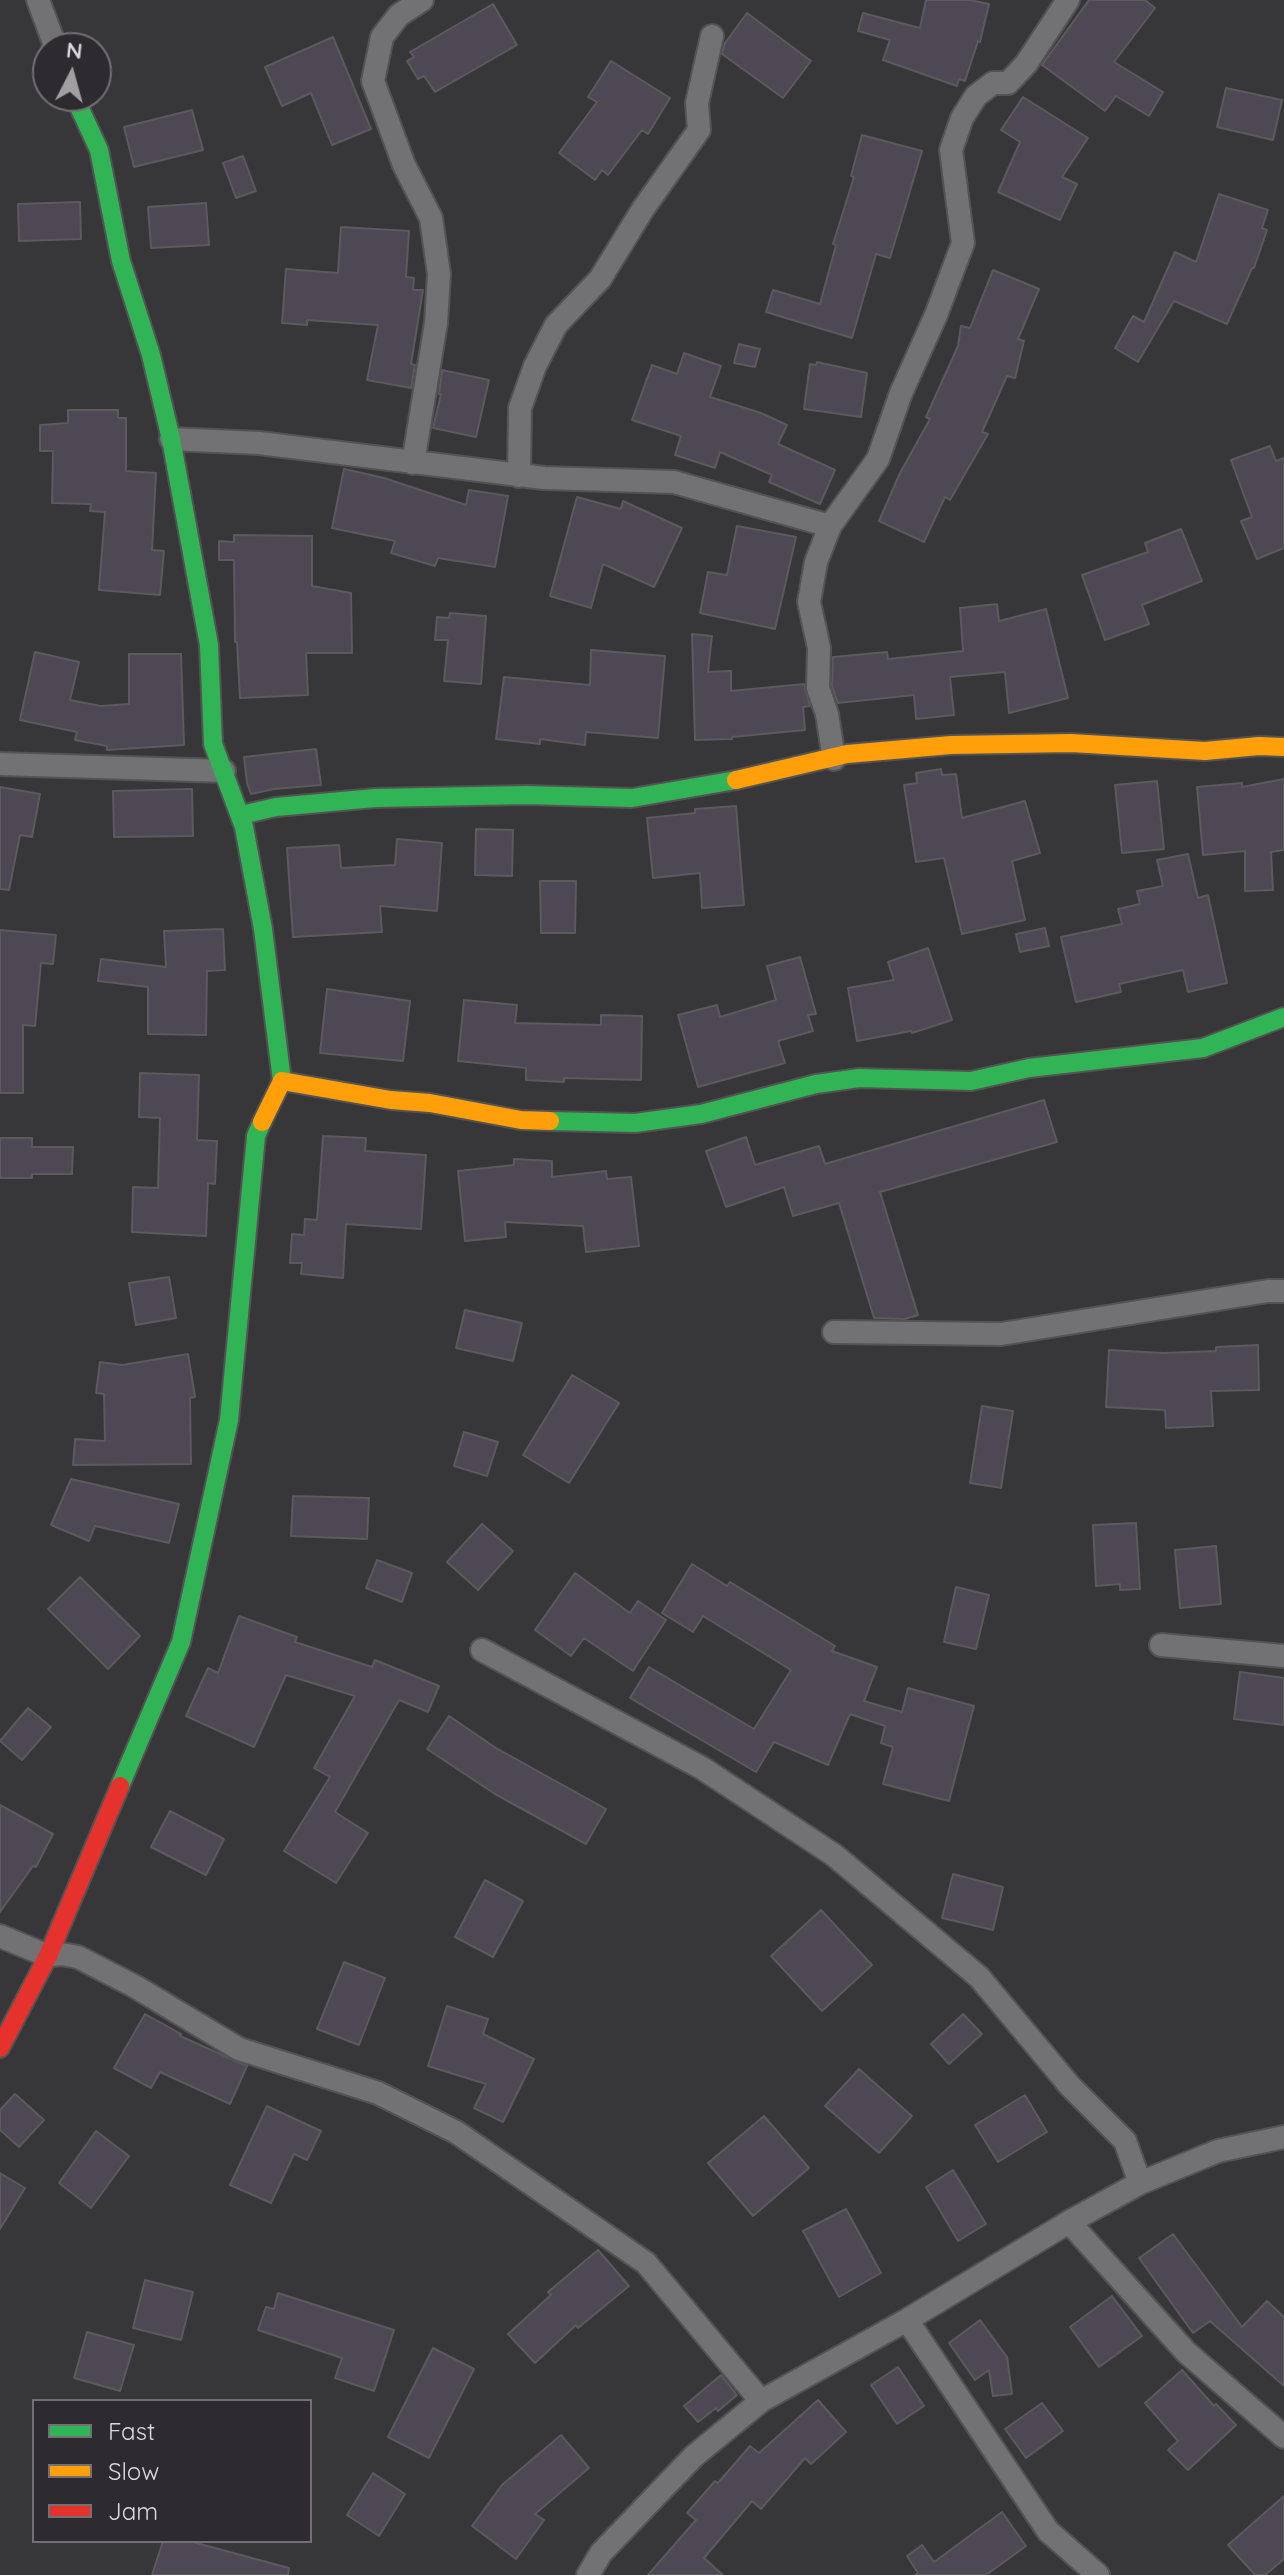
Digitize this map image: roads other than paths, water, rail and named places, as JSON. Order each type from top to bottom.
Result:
[{"type":"street","points":[[38,0],[50,32]]},
{"type":"street","points":[[413,463],[436,323],[439,274],[431,218],[404,165],[373,81],[382,37],[399,15],[422,0]]},
{"type":"street","points":[[834,759],[827,714],[818,688],[819,648],[809,602],[816,562],[830,526],[878,459],[901,393],[936,315],[963,243],[951,150],[962,118],[976,96],[993,83],[1008,83],[1026,64],[1068,0]]},
{"type":"street","points":[[519,476],[520,408],[535,366],[556,325],[600,279],[643,209],[699,130],[697,103],[712,36]]},
{"type":"street","points":[[0,2048],[48,1956],[181,1642],[229,1420],[256,1136],[282,1081],[263,929],[241,815],[213,744],[209,645],[171,439],[151,355],[123,270],[102,160],[82,112]]},
{"type":"street","points":[[171,439],[259,443],[519,476],[674,482],[830,526]]},
{"type":"street","points":[[241,815],[276,807],[375,798],[526,795],[632,798],[724,783],[847,754],[951,745],[1071,743],[1205,751],[1284,747]]},
{"type":"street","points":[[0,764],[224,771]]},
{"type":"street","points":[[282,1081],[521,1120],[635,1123],[701,1114],[816,1084],[859,1078],[971,1081],[1029,1068],[1203,1048],[1284,1017]]},
{"type":"street","points":[[834,1332],[1001,1334],[1268,1291],[1284,1291]]},
{"type":"street","points":[[1161,1645],[1284,1656]]},
{"type":"street","points":[[482,1650],[702,1768],[834,1855],[979,1977],[1070,2086],[1125,2141],[1140,2183]]},
{"type":"street","points":[[0,1936],[48,1956],[61,1954],[78,1957],[136,1987],[239,2049],[378,2093],[456,2132],[646,2263],[761,2401]]},
{"type":"street","points":[[588,2575],[601,2553],[694,2456],[761,2401],[907,2320],[1140,2183],[1218,2151],[1284,2137]]},
{"type":"street","points":[[1069,2222],[1186,2352],[1284,2437]]},
{"type":"street","points":[[907,2320],[1048,2531],[1098,2575]]}]
